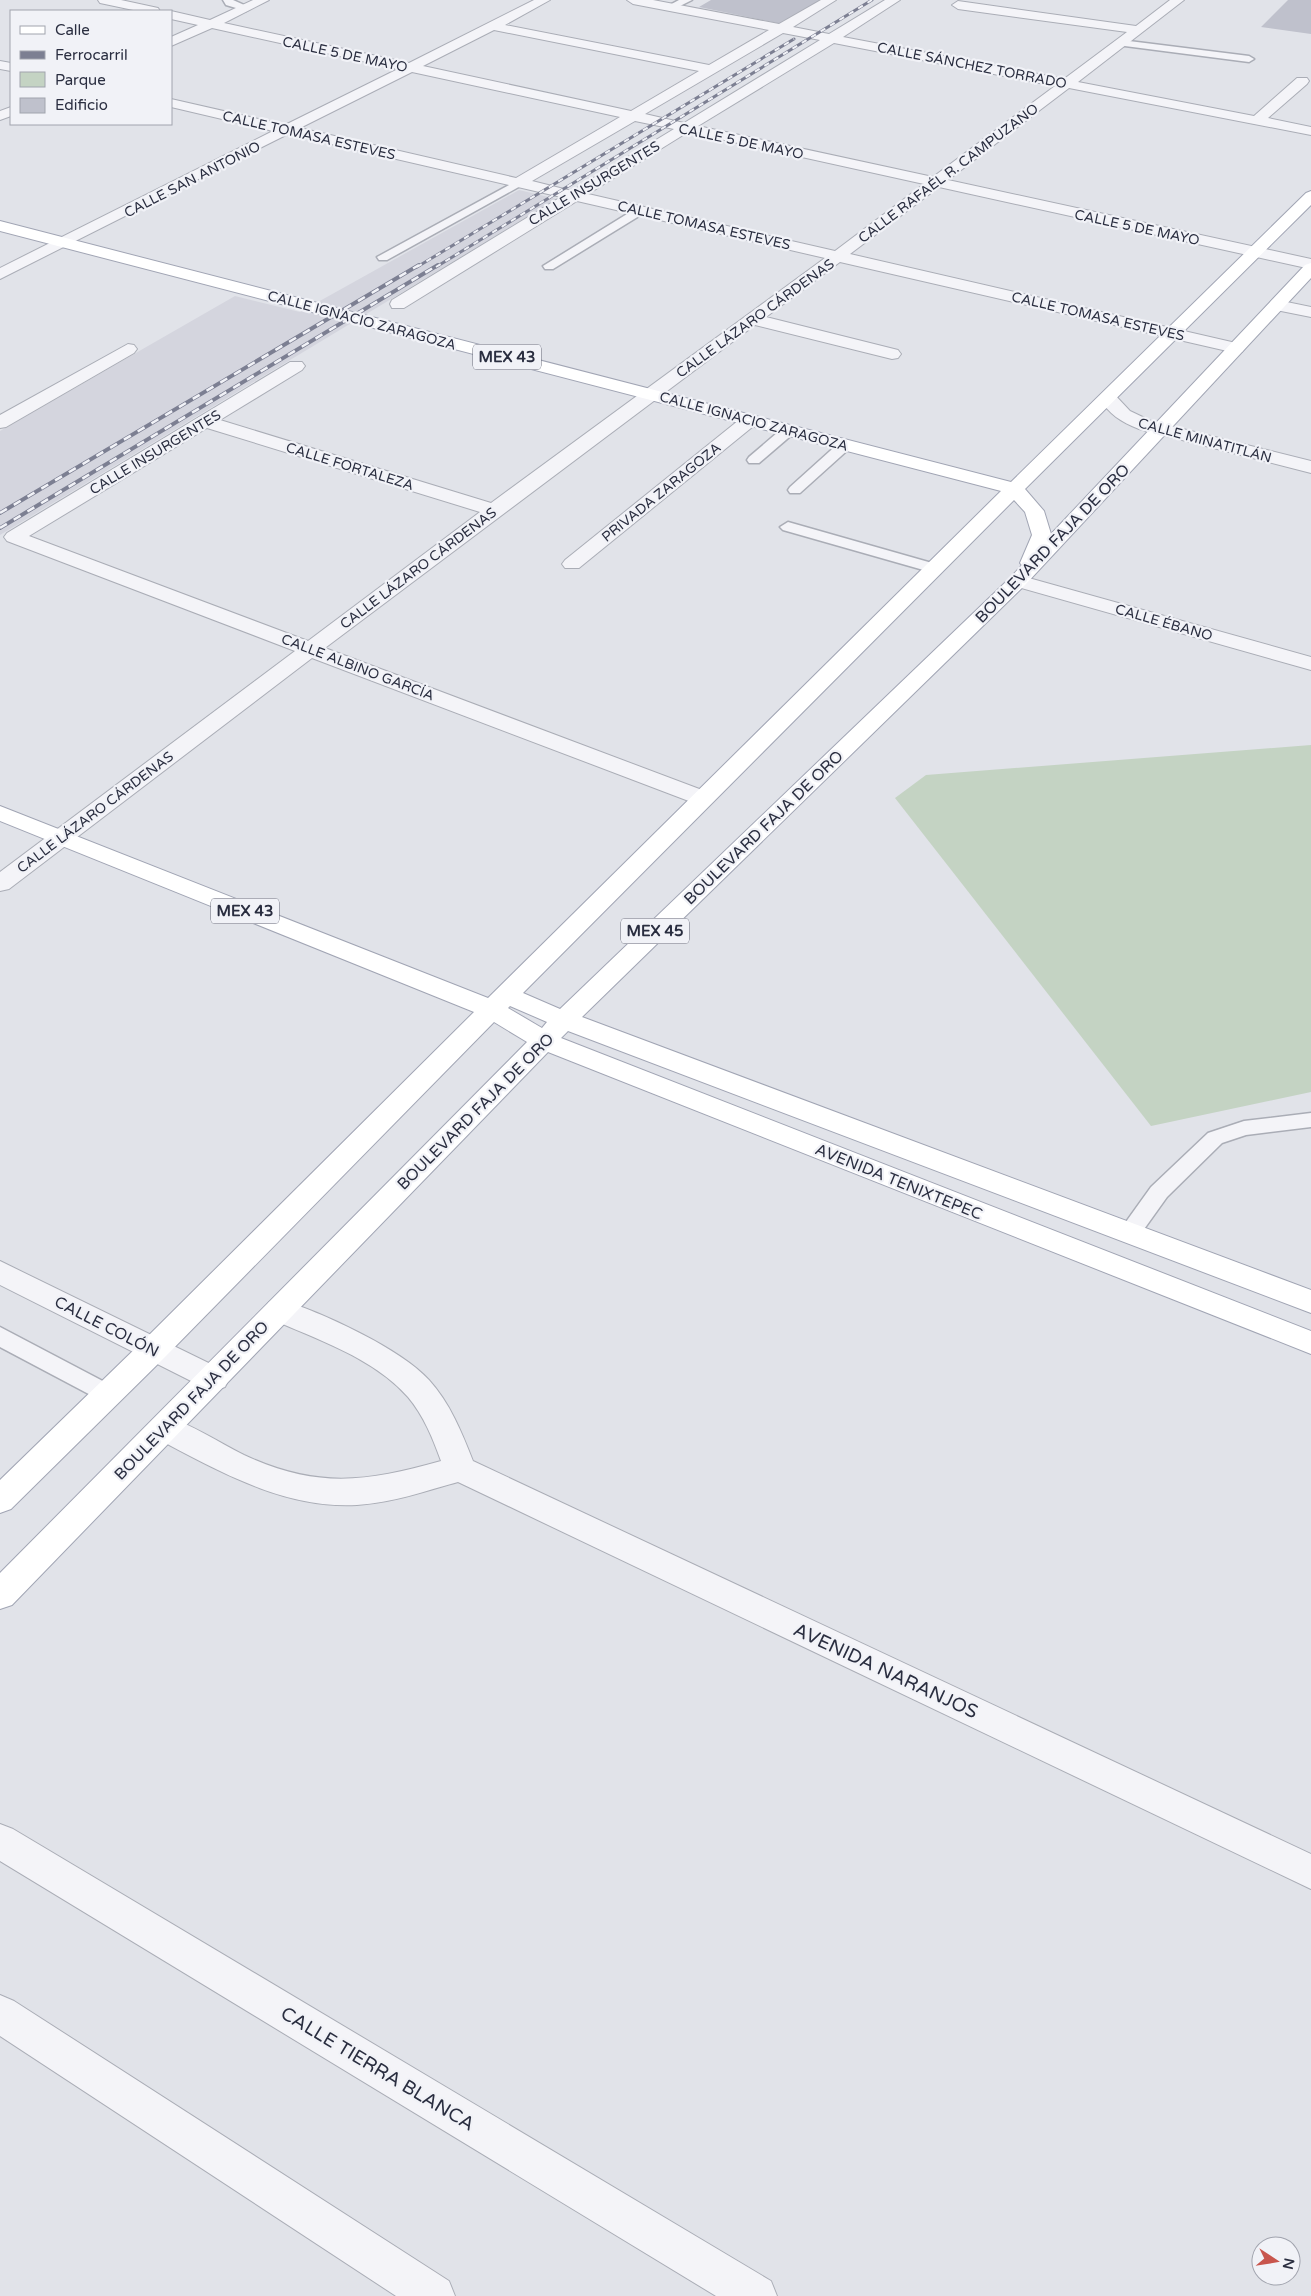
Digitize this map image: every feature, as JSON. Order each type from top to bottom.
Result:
[{"type":"main road","points":[[0,1500],[154,1349],[702,798],[1311,196]]},
{"type":"main road","name":"CALLE IGNACIO ZARAGOZA","points":[[0,226],[1014,489]]},
{"type":"main road","name":"BOULEVARD FAJA DE ORO","points":[[0,1595],[214,1379],[279,1310],[564,1020],[1018,581],[1277,305],[1311,266]]},
{"type":"main road","points":[[1014,489],[1034,511],[1042,535],[1034,557],[1018,581]]},
{"type":"main road","name":"MEX 43","points":[[0,813],[498,1002]]},
{"type":"main road","name":"AVENIDA TENIXTEPEC","points":[[498,1002],[564,1020],[1311,1302]]},
{"type":"main road","name":"AVENIDA TENIXTEPEC","points":[[498,1002],[545,1041],[1311,1343]]},
{"type":"main road","points":[[1180,1292],[1200,1260]]},
{"type":"street","points":[[104,0],[149,10]]},
{"type":"street","points":[[172,42],[263,0]]},
{"type":"street","points":[[212,24],[231,22],[280,0]]},
{"type":"street","name":"CALLE SAN ANTONIO","points":[[0,274],[290,130],[544,0]]},
{"type":"street","name":"CALLE SÁNCHEZ TORRADO","points":[[633,0],[1311,132]]},
{"type":"street","points":[[520,182],[830,0]]},
{"type":"street","name":"CALLE INSURGENTES","points":[[398,304],[894,0]]},
{"type":"street","name":"CALLE RAFAÉL R. CAMPUZANO","points":[[838,256],[1178,0]]},
{"type":"street","points":[[958,4],[1138,30]]},
{"type":"street","name":"CALLE 5 DE MAYO","points":[[172,15],[1311,266]]},
{"type":"street","points":[[493,26],[712,70]]},
{"type":"street","points":[[1257,121],[1302,81]]},
{"type":"street","name":"CALLE TOMASA ESTEVES","points":[[172,103],[1236,348]]},
{"type":"street","name":"CALLE LÁZARO CÁRDENAS","points":[[0,884],[494,510],[838,256]]},
{"type":"street","points":[[1277,305],[1311,312]]},
{"type":"street","points":[[752,320],[892,354]]},
{"type":"street","points":[[0,423],[128,349]]},
{"type":"street","name":"CALLE INSURGENTES","points":[[14,537],[296,366]]},
{"type":"street","name":"CALLE MINATITLÁN","points":[[1108,398],[1112,407],[1121,414],[1160,430],[1311,467]]},
{"type":"street","name":"PRIVADA ZARAGOZA","points":[[572,564],[750,420]]},
{"type":"street","name":"CALLE FORTALEZA","points":[[205,421],[494,510]]},
{"type":"street","name":"CALLE ALBINO GARCÍA","points":[[14,537],[702,798]]},
{"type":"street","name":"CALLE ÉBANO","points":[[1018,581],[1311,664]]},
{"type":"street","name":"CALLE COLÓN","points":[[0,1272],[214,1379]]},
{"type":"street","points":[[165,1428],[260,1477],[306,1491],[357,1492],[460,1468],[441,1422],[417,1388],[384,1360],[279,1310]]},
{"type":"street","name":"AVENIDA NARANJOS","points":[[460,1468],[1311,1872]]},
{"type":"street","name":"CALLE TIERRA BLANCA","points":[[0,1841],[756,2296]]},
{"type":"street","points":[[0,2014],[434,2296]]},
{"type":"lane","points":[[228,0],[230,3],[246,8]]},
{"type":"lane","points":[[671,7],[687,0]]},
{"type":"lane","points":[[1121,43],[1249,59]]},
{"type":"lane","points":[[383,257],[520,182]]},
{"type":"lane","points":[[549,266],[640,210]]},
{"type":"lane","points":[[754,460],[789,430]]},
{"type":"lane","points":[[795,490],[845,445]]},
{"type":"lane","points":[[788,528],[934,568]]},
{"type":"lane","points":[[1129,1233],[1159,1192],[1215,1138],[1244,1128],[1311,1120]]},
{"type":"lane","points":[[0,1336],[108,1394]]},
{"type":"shaded area","points":[[519,190],[557,199],[0,535],[0,431],[235,296],[300,312]]},
{"type":"green space","points":[[1311,745],[1311,1092],[1151,1126],[895,798],[926,775]]},
{"type":"building","points":[[711,0],[821,0],[782,24],[699,7]]},
{"type":"building","points":[[1288,0],[1311,0],[1311,34],[1261,27]]},
{"type":"railway","points":[[436,267],[872,0]]},
{"type":"railway","points":[[417,267],[794,39]]},
{"type":"railway","points":[[0,513],[419,265]]},
{"type":"railway","points":[[0,528],[438,265]]}]
